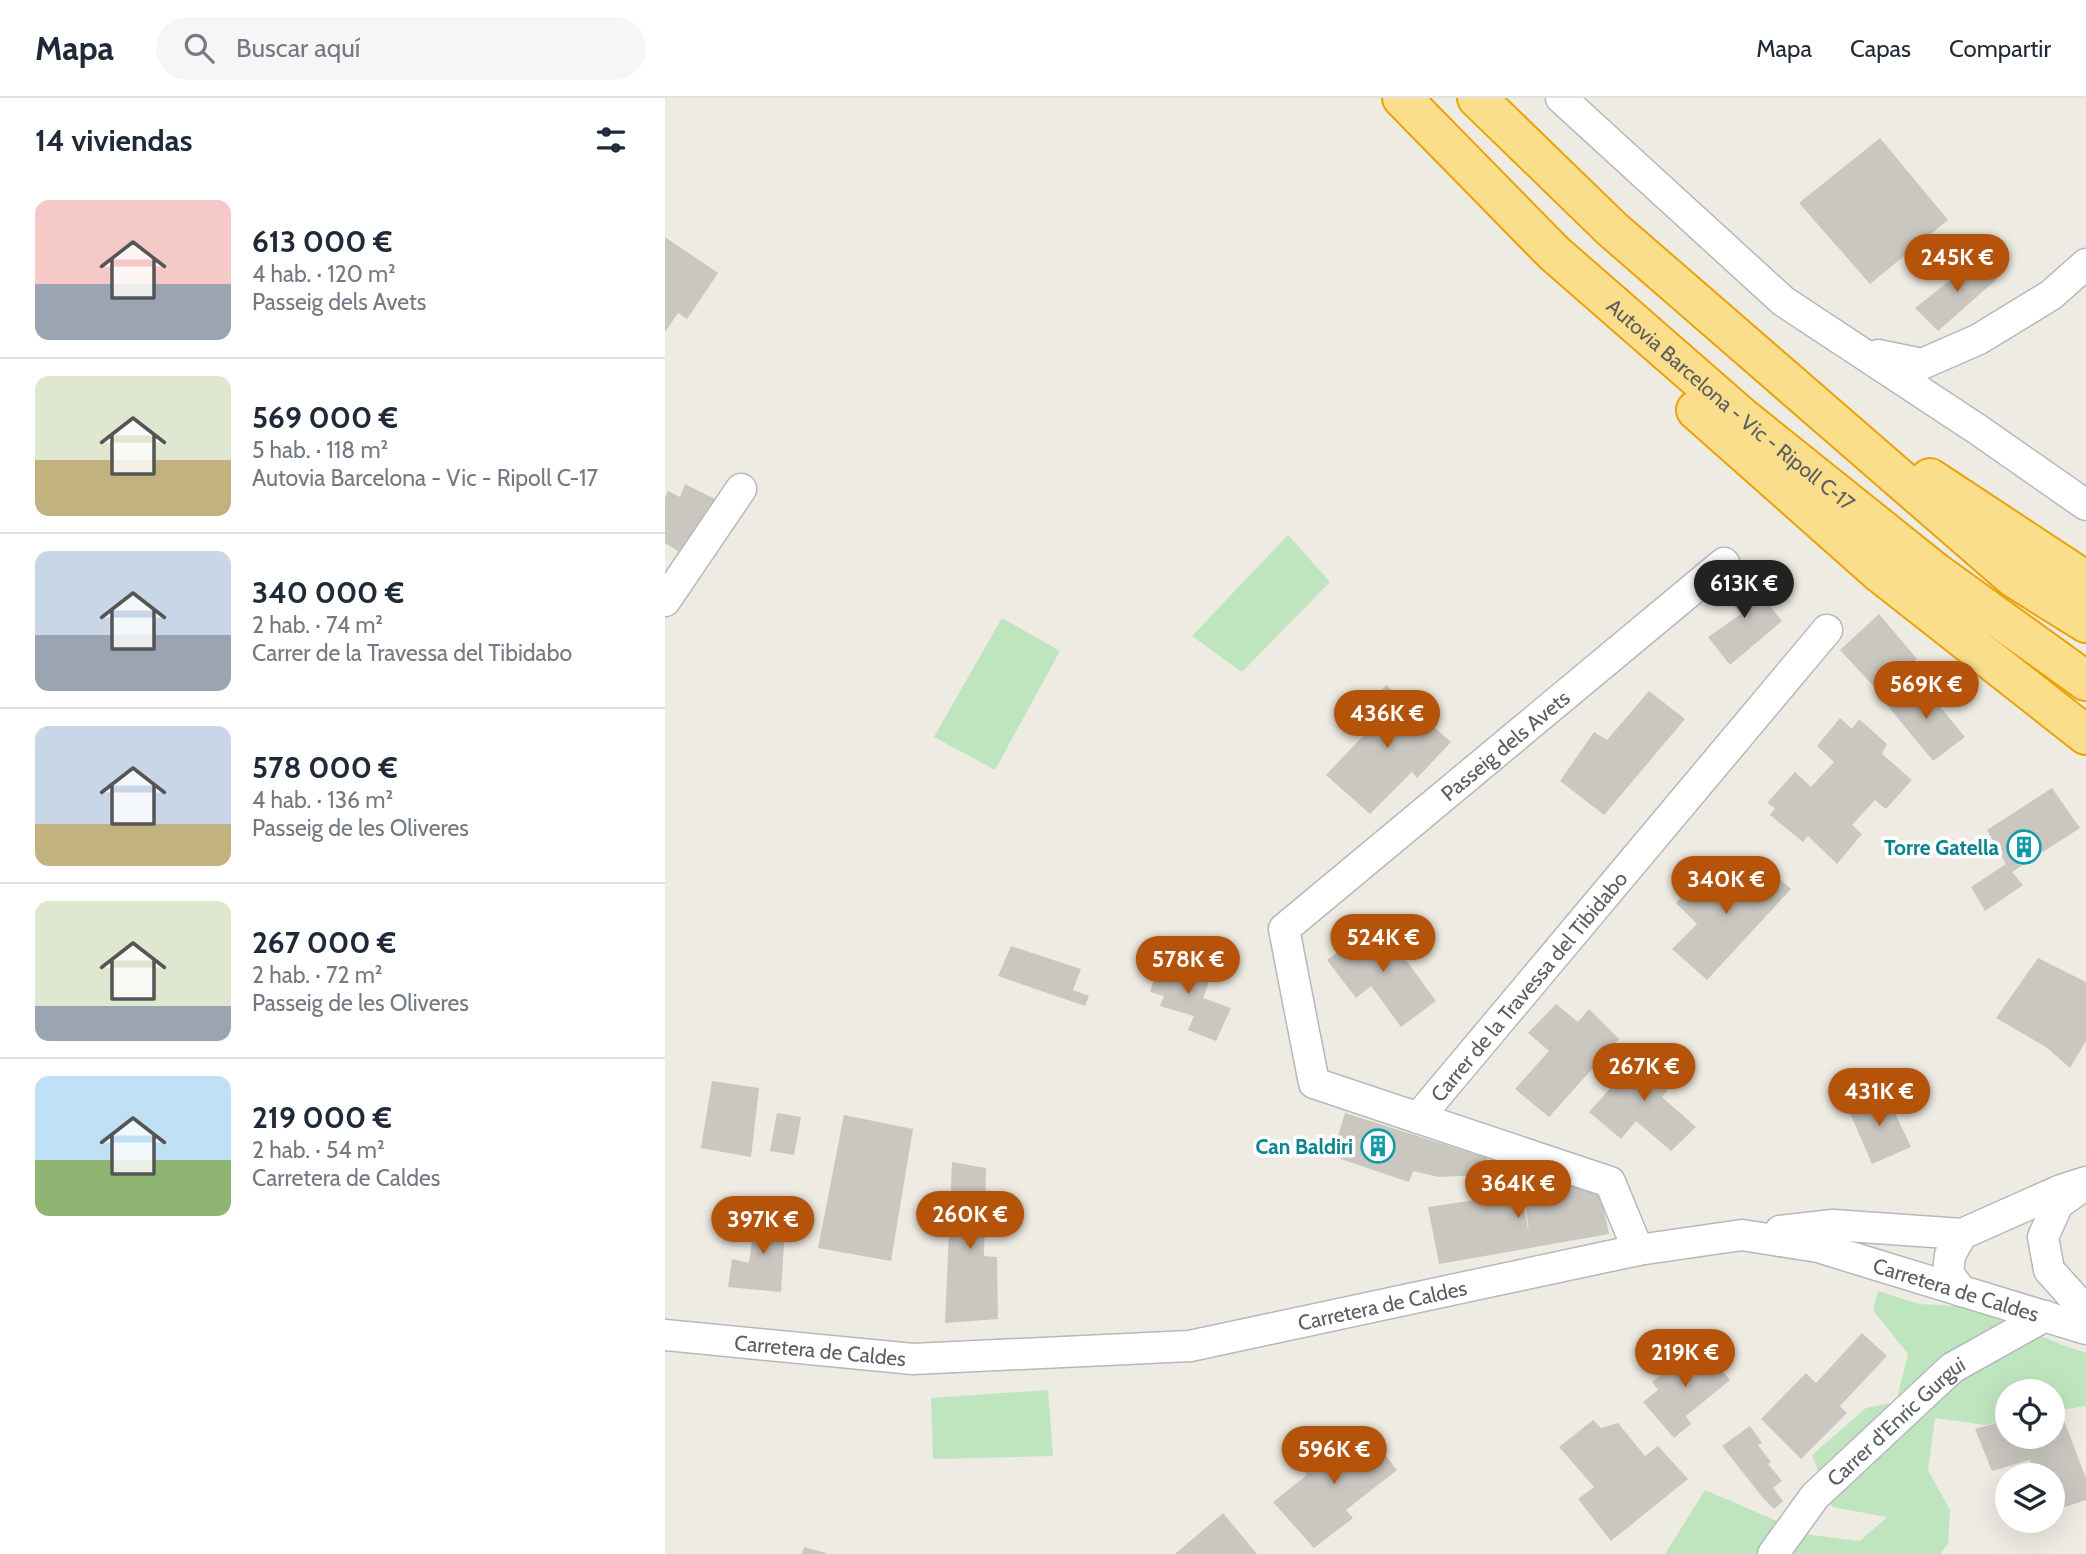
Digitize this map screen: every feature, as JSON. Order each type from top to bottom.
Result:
[{"type":"highway","name":"Autovia Barcelona - Vic - Ripoll C-17","points":[[1402,98],[1554,253],[1743,418],[1935,572],[2086,681]]},
{"type":"highway","points":[[1477,98],[1612,229],[2014,578],[2086,623]]},
{"type":"highway","points":[[1612,229],[1892,453],[2086,581]]},
{"type":"highway","points":[[1554,253],[1678,394],[1762,471],[1880,573],[2086,735]]},
{"type":"street","points":[[1561,98],[1783,301],[2086,505]]},
{"type":"street","points":[[1861,351],[1922,364],[1979,339],[2051,295],[2086,264]]},
{"type":"street","points":[[665,601],[741,489]]},
{"type":"street","name":"Passeig dels Avets","points":[[1418,1118],[1314,1083],[1285,929],[1724,563]]},
{"type":"street","name":"Carrer de la Travessa del Tibidabo","points":[[1418,1118],[1828,630]]},
{"type":"street","points":[[1418,1118],[1610,1182],[1638,1250]]},
{"type":"street","points":[[1742,1235],[1833,1225],[1962,1234],[2061,1190],[2086,1183]]},
{"type":"street","points":[[2086,1183],[2058,1204],[2043,1237],[2049,1270],[2075,1299],[2086,1307]]},
{"type":"street","points":[[1961,1291],[1948,1273],[1950,1255],[1962,1234]]},
{"type":"street","name":"Carretera de Caldes","points":[[665,1335],[913,1359],[1190,1346],[1638,1250],[1742,1235],[1818,1247],[2086,1329]]},
{"type":"street","name":"Carrer d'Enric Gurgui","points":[[1773,1554],[1815,1496],[1952,1368],[2045,1316]]},
{"type":"green space","points":[[1288,535],[1330,582],[1242,672],[1192,636]]},
{"type":"green space","points":[[1002,618],[1060,651],[995,770],[934,737]]},
{"type":"green space","points":[[1878,1291],[1919,1304],[1974,1307],[2086,1353],[2086,1406],[2065,1409],[2065,1379],[1995,1379],[1995,1423],[1985,1425],[1935,1418],[1928,1470],[1950,1510],[1948,1544],[1940,1554],[1665,1554],[1705,1490],[1810,1535],[1860,1541],[1887,1517],[1832,1507],[1812,1455],[1866,1408],[1896,1402],[1908,1354],[1873,1310]]},
{"type":"green space","points":[[1048,1390],[1053,1456],[933,1459],[931,1398]]},
{"type":"building","points":[[1880,138],[1948,220],[1870,284],[1799,203]]},
{"type":"building","points":[[665,237],[718,273],[687,319],[678,313],[665,332]]},
{"type":"building","points":[[1978,258],[1998,278],[1938,331],[1915,308]]},
{"type":"building","points":[[685,484],[719,501],[684,555],[665,543],[665,498],[668,491],[680,497]]},
{"type":"building","points":[[1742,571],[1782,621],[1730,665],[1708,637],[1741,614],[1720,590]]},
{"type":"building","points":[[1879,614],[1917,659],[1878,691],[1840,650]]},
{"type":"building","points":[[1918,680],[1965,737],[1933,761],[1887,705]]},
{"type":"building","points":[[1386,685],[1451,742],[1417,778],[1412,772],[1370,814],[1326,775],[1363,736],[1350,725]]},
{"type":"building","points":[[1649,691],[1685,719],[1604,815],[1560,781],[1594,732],[1607,740]]},
{"type":"building","points":[[1840,718],[1852,729],[1859,719],[1887,744],[1882,754],[1912,780],[1886,809],[1875,800],[1852,825],[1862,834],[1837,864],[1808,836],[1803,842],[1770,815],[1775,808],[1767,803],[1795,772],[1811,787],[1834,762],[1817,746]]},
{"type":"building","name":"Torre Gatella","points":[[2052,788],[2080,828],[2012,872],[2023,885],[1985,911],[1971,887],[2006,864],[1987,830]]},
{"type":"building","points":[[1758,860],[1791,889],[1707,980],[1672,949],[1697,924],[1676,903],[1705,872],[1728,890]]},
{"type":"building","points":[[1379,923],[1436,1001],[1401,1027],[1371,986],[1356,998],[1327,960]]},
{"type":"building","points":[[1011,946],[1081,969],[1073,990],[1089,996],[1085,1006],[998,976]]},
{"type":"building","points":[[1162,951],[1194,963],[1192,974],[1210,979],[1203,998],[1231,1008],[1216,1041],[1188,1030],[1194,1016],[1160,1006],[1164,996],[1150,992]]},
{"type":"building","points":[[2038,958],[2086,982],[2086,1041],[2070,1068],[2046,1047],[1996,1018]]},
{"type":"building","points":[[1556,1004],[1578,1022],[1589,1009],[1619,1039],[1549,1117],[1515,1089],[1549,1051],[1528,1033]]},
{"type":"building","points":[[1645,1049],[1678,1077],[1662,1097],[1696,1127],[1671,1151],[1636,1121],[1621,1139],[1589,1112]]},
{"type":"building","points":[[712,1081],[759,1088],[751,1157],[701,1148]]},
{"type":"building","points":[[1885,1092],[1911,1147],[1872,1164],[1847,1106]]},
{"type":"building","points":[[777,1113],[801,1117],[794,1155],[770,1151]]},
{"type":"building","name":"Can Baldiri","points":[[1345,1113],[1487,1158],[1482,1175],[1439,1177],[1413,1171],[1409,1182],[1332,1156]]},
{"type":"building","points":[[844,1115],[913,1129],[891,1261],[818,1248]]},
{"type":"building","points":[[952,1162],[986,1168],[984,1256],[997,1257],[998,1319],[945,1323]]},
{"type":"building","points":[[1522,1167],[1601,1195],[1609,1234],[1439,1264],[1428,1207],[1522,1193],[1529,1236]]},
{"type":"building","points":[[756,1212],[786,1214],[781,1292],[728,1287],[732,1259],[749,1263]]},
{"type":"building","points":[[1862,1333],[1887,1356],[1840,1406],[1847,1413],[1801,1459],[1761,1419],[1806,1373],[1816,1383]]},
{"type":"building","points":[[1700,1344],[1730,1380],[1686,1416],[1691,1424],[1674,1438],[1643,1402],[1658,1390],[1652,1382]]},
{"type":"building","points":[[1593,1420],[1601,1428],[1618,1423],[1645,1456],[1658,1446],[1688,1479],[1611,1541],[1578,1499],[1594,1487],[1559,1447]]},
{"type":"building","points":[[1995,1423],[1995,1449],[2065,1449],[2065,1423],[2086,1478],[2086,1500],[2065,1507],[2065,1463],[2031,1463],[2030,1460],[2020,1463],[1995,1463],[1995,1470],[1992,1471],[1975,1429]]},
{"type":"building","points":[[1352,1426],[1369,1447],[1374,1441],[1397,1470],[1346,1510],[1353,1518],[1314,1548],[1273,1502],[1307,1475],[1300,1465]]},
{"type":"building","points":[[1750,1426],[1762,1443],[1758,1445],[1771,1462],[1768,1464],[1782,1481],[1773,1488],[1783,1501],[1774,1509],[1722,1446]]},
{"type":"building","points":[[1223,1513],[1257,1554],[1175,1554]]},
{"type":"building","points":[[804,1547],[826,1553],[826,1554],[802,1554]]},
{"type":"place","name":"Torre Gatella","points":[[2024,847]]},
{"type":"place","name":"Can Baldiri","points":[[1378,1146]]}]
